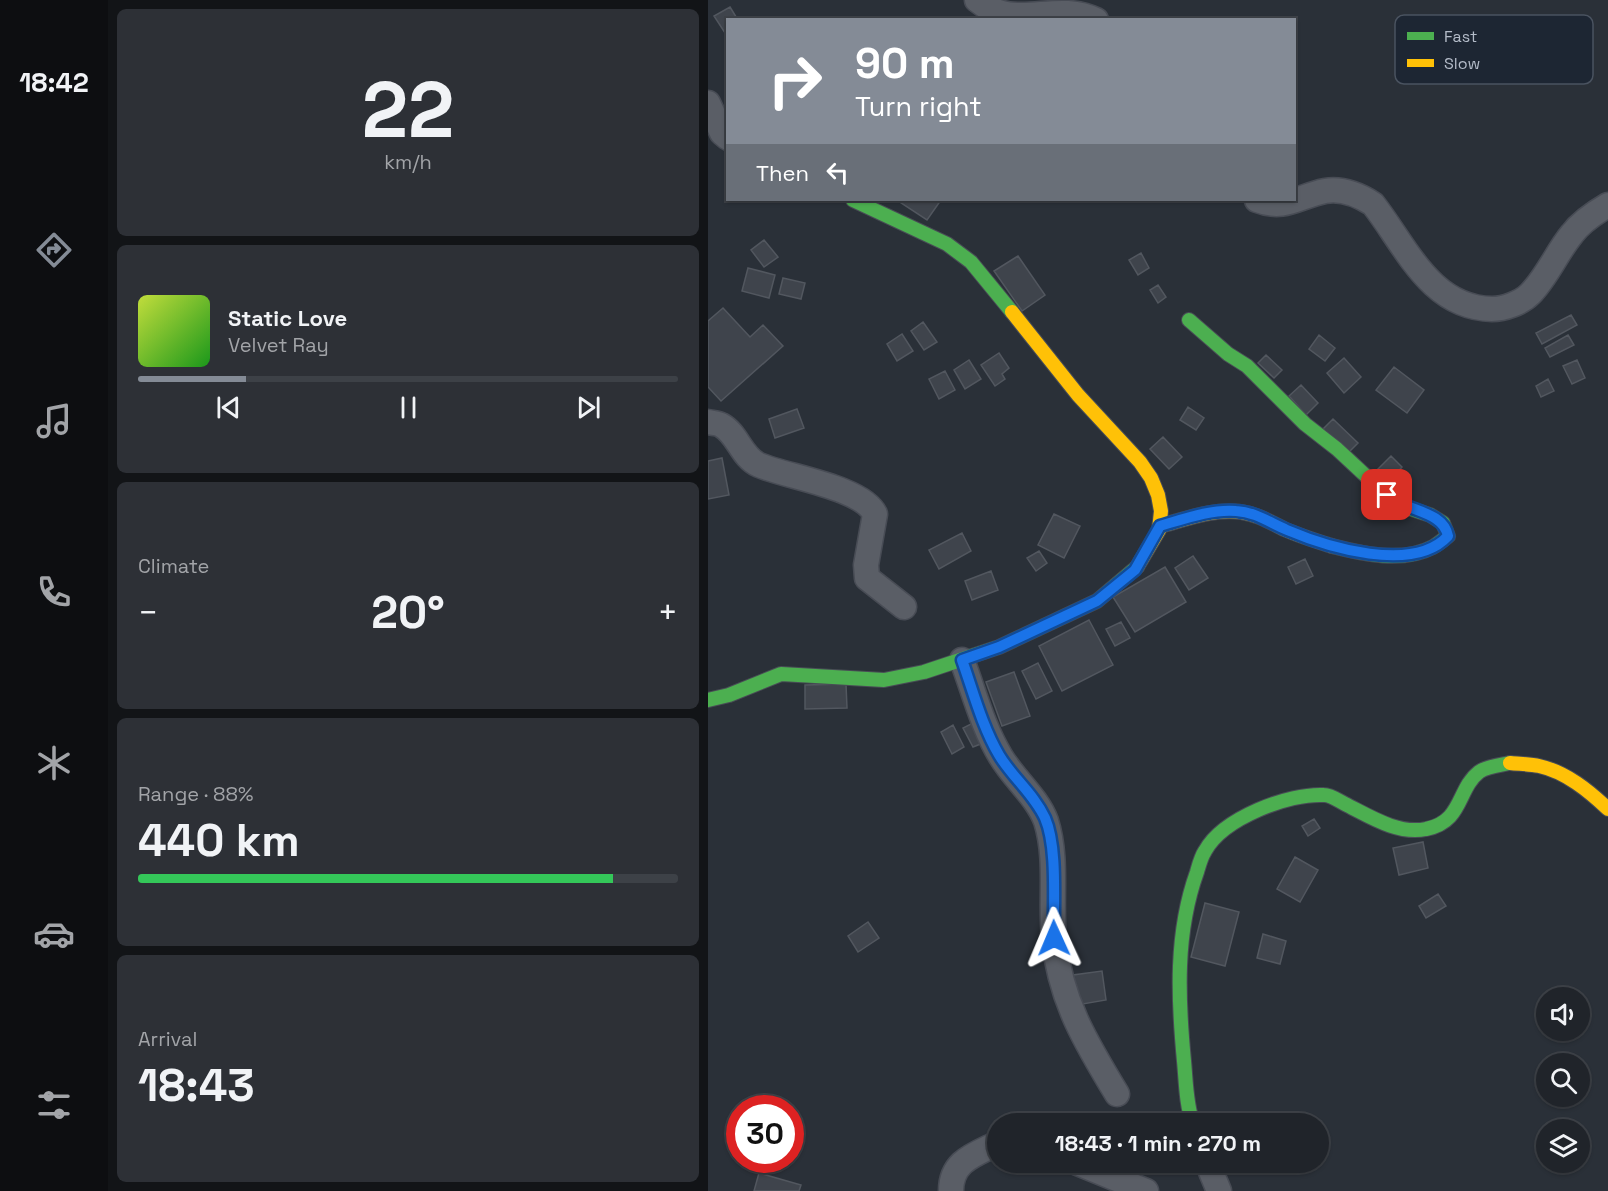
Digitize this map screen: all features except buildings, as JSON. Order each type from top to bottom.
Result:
[{"type":"street","points":[[977,0],[987,8],[1001,12],[1065,4],[1092,18]]},
{"type":"street","points":[[708,103],[722,133],[726,136]]},
{"type":"street","points":[[1296,201],[1325,191],[1344,191],[1362,197],[1373,204],[1424,276],[1441,291],[1477,309],[1499,309],[1517,303],[1530,295],[1573,232],[1608,205]]},
{"type":"street","points":[[708,700],[729,695],[756,682],[781,674],[884,680],[924,672],[999,647],[1097,601],[1135,570],[1160,526],[1161,511],[1158,495],[1151,478],[1140,462],[1078,395],[971,262],[946,244],[855,201]]},
{"type":"street","points":[[1260,201],[1283,205],[1295,201]]},
{"type":"street","points":[[1160,526],[1215,512],[1237,511],[1262,516],[1285,529],[1327,546],[1364,554],[1392,556],[1419,551],[1441,543],[1448,536],[1443,523],[1396,504],[1337,449],[1305,424],[1247,366],[1228,354],[1189,320]]},
{"type":"street","points":[[708,422],[721,425],[730,433],[750,460],[773,470],[840,490],[867,503],[875,514],[866,564],[867,578],[904,608]]},
{"type":"street","points":[[962,660],[993,744],[1007,768],[1033,799],[1045,819],[1051,843],[1054,938],[1060,979],[1089,1049],[1117,1094]]},
{"type":"street","points":[[1189,1113],[1180,1018],[1179,972],[1185,915],[1204,850],[1225,829],[1270,804],[1296,797],[1327,795],[1381,822],[1406,829],[1424,830],[1438,826],[1449,818],[1459,805],[1471,780],[1481,770],[1509,763],[1539,766],[1554,772],[1586,788],[1608,809]]},
{"type":"street","points":[[951,1191],[952,1177],[959,1165],[987,1149]]},
{"type":"street","points":[[1103,1173],[1146,1191]]},
{"type":"street","points":[[1212,1173],[1219,1191]]},
{"type":"traffic: fast","points":[[855,201],[947,244],[971,262],[1012,312]]},
{"type":"traffic: fast","points":[[1189,320],[1228,354],[1247,366],[1305,424],[1337,449],[1396,504],[1430,515],[1443,523],[1448,536],[1433,547],[1409,555],[1383,556],[1332,546]]},
{"type":"traffic: fast","points":[[708,700],[729,695],[781,674],[884,680],[924,672],[999,647],[1097,601],[1137,567]]},
{"type":"traffic: fast","points":[[1190,1113],[1180,1013],[1182,942],[1190,895],[1199,864],[1214,839],[1241,818],[1258,810],[1293,798],[1310,795],[1329,796],[1394,827],[1426,829],[1447,820],[1472,779],[1479,772],[1510,763]]},
{"type":"traffic: slow","points":[[1012,312],[1078,395],[1140,462],[1151,478],[1161,511],[1159,530],[1137,567]]},
{"type":"traffic: slow","points":[[1160,526],[1210,513],[1241,512],[1258,516],[1290,532],[1332,546]]},
{"type":"traffic: slow","points":[[1510,763],[1539,766],[1568,777],[1608,809]]},
{"type":"route","points":[[1054,938],[1051,843],[1045,819],[1033,799],[999,756],[962,660],[999,647],[1097,601],[1135,570],[1160,526],[1177,521],[1215,512],[1237,511],[1262,516],[1285,529],[1327,546],[1364,554],[1392,556],[1419,551],[1441,543],[1448,536],[1443,523],[1430,515],[1396,504],[1387,495]]}]
